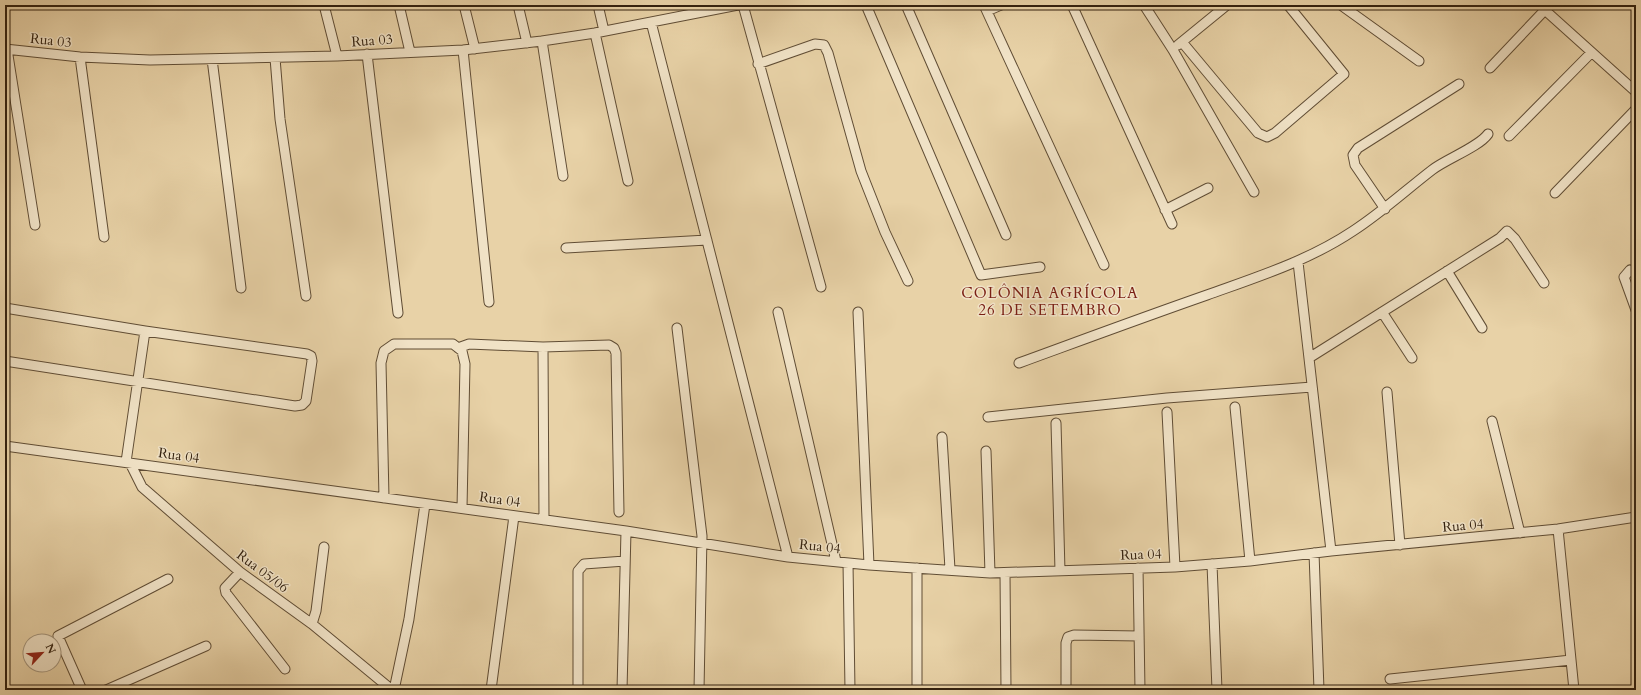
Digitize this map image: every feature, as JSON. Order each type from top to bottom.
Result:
[{"type":"street","points":[[324,5],[337,56]]},
{"type":"street","points":[[399,5],[410,52]]},
{"type":"street","points":[[464,5],[475,49]]},
{"type":"street","points":[[518,5],[527,43]]},
{"type":"street","points":[[598,5],[600,32],[628,181]]},
{"type":"street","points":[[685,5],[688,15]]},
{"type":"street","name":"Rua 03","points":[[6,49],[80,57],[150,60],[275,58],[463,50],[527,43],[600,32],[738,5]]},
{"type":"street","points":[[743,5],[758,64],[821,286]]},
{"type":"street","points":[[866,5],[981,275],[1040,267]]},
{"type":"street","points":[[906,5],[1006,235]]},
{"type":"street","points":[[1001,5],[985,8],[1104,265]]},
{"type":"street","points":[[1072,5],[1172,224]]},
{"type":"street","points":[[1144,5],[1173,50],[1254,192]]},
{"type":"street","points":[[1173,50],[1227,5]]},
{"type":"street","points":[[1182,42],[1258,133],[1267,137],[1275,133],[1344,74],[1288,5]]},
{"type":"street","points":[[1341,5],[1420,61]]},
{"type":"street","points":[[1490,68],[1543,12],[1547,12],[1636,92]]},
{"type":"street","points":[[651,22],[788,557]]},
{"type":"street","points":[[542,41],[563,176]]},
{"type":"street","points":[[758,64],[816,44],[824,45],[828,52],[861,171],[885,232],[908,281]]},
{"type":"street","points":[[6,49],[35,225]]},
{"type":"street","points":[[463,50],[489,302]]},
{"type":"street","points":[[1508,136],[1591,53]]},
{"type":"street","points":[[367,54],[398,313]]},
{"type":"street","points":[[80,57],[104,238]]},
{"type":"street","points":[[275,58],[280,119],[306,296]]},
{"type":"street","points":[[212,59],[241,288]]},
{"type":"street","points":[[1385,209],[1355,165],[1353,155],[1358,148],[1459,84]]},
{"type":"street","points":[[1555,193],[1636,109]]},
{"type":"street","points":[[1019,363],[1298,262],[1353,232],[1385,209],[1432,169],[1470,148],[1488,134]]},
{"type":"street","points":[[1165,210],[1208,188]]},
{"type":"street","points":[[1309,358],[1500,238],[1506,231],[1515,239],[1544,283]]},
{"type":"street","points":[[566,248],[707,240]]},
{"type":"street","points":[[1298,262],[1331,551]]},
{"type":"street","points":[[1636,273],[1630,270],[1624,277],[1636,310]]},
{"type":"street","points":[[1447,271],[1482,328]]},
{"type":"street","points":[[5,308],[145,331],[307,354],[311,356],[312,361],[306,401],[302,405],[138,382],[5,361]]},
{"type":"street","points":[[778,312],[836,562]]},
{"type":"street","points":[[858,312],[869,565]]},
{"type":"street","points":[[1382,312],[1412,358]]},
{"type":"street","points":[[678,328],[702,536],[699,690]]},
{"type":"street","points":[[128,462],[145,331]]},
{"type":"street","points":[[384,498],[381,363],[384,351],[394,344],[454,344],[462,351],[465,364],[462,508]]},
{"type":"street","points":[[458,348],[469,344],[542,346],[609,345],[614,348],[616,353],[618,512]]},
{"type":"street","points":[[542,346],[544,520]]},
{"type":"street","points":[[988,417],[1167,398],[1312,387]]},
{"type":"street","points":[[1387,392],[1400,545]]},
{"type":"street","points":[[1234,407],[1250,561]]},
{"type":"street","points":[[1166,412],[1175,567]]},
{"type":"street","points":[[1492,421],[1520,533]]},
{"type":"street","points":[[1056,423],[1060,571]]},
{"type":"street","points":[[942,437],[950,569]]},
{"type":"street","name":"Rua 04","points":[[5,446],[626,531],[788,557],[869,565],[950,569],[990,573],[1175,567],[1250,561],[1331,551],[1558,530],[1636,517]]},
{"type":"street","points":[[986,451],[990,573]]},
{"type":"street","name":"Rua 05/06","points":[[128,462],[142,487],[240,572],[312,624],[393,690]]},
{"type":"street","points":[[393,690],[410,619],[425,504]]},
{"type":"street","points":[[491,690],[514,516]]},
{"type":"street","points":[[1558,530],[1574,690]]},
{"type":"street","points":[[622,690],[626,531]]},
{"type":"street","points":[[312,624],[316,611],[324,547]]},
{"type":"street","points":[[1314,554],[1319,690]]},
{"type":"street","points":[[578,690],[578,571],[584,564],[625,561]]},
{"type":"street","points":[[848,563],[850,690]]},
{"type":"street","points":[[1212,564],[1217,690]]},
{"type":"street","points":[[917,568],[917,690]]},
{"type":"street","points":[[1138,568],[1140,690]]},
{"type":"street","points":[[240,572],[225,588],[226,593],[285,669]]},
{"type":"street","points":[[1005,573],[1006,690]]},
{"type":"street","points":[[82,690],[58,636],[168,579]]},
{"type":"street","points":[[1066,690],[1066,643],[1068,637],[1074,635],[1139,636]]},
{"type":"street","points":[[106,690],[206,646]]},
{"type":"street","points":[[1390,679],[1571,660]]},
{"type":"district","name":"COLÔNIA AGRÍCOLA 26 DE SETEMBRO","points":[[1050,302]]}]
